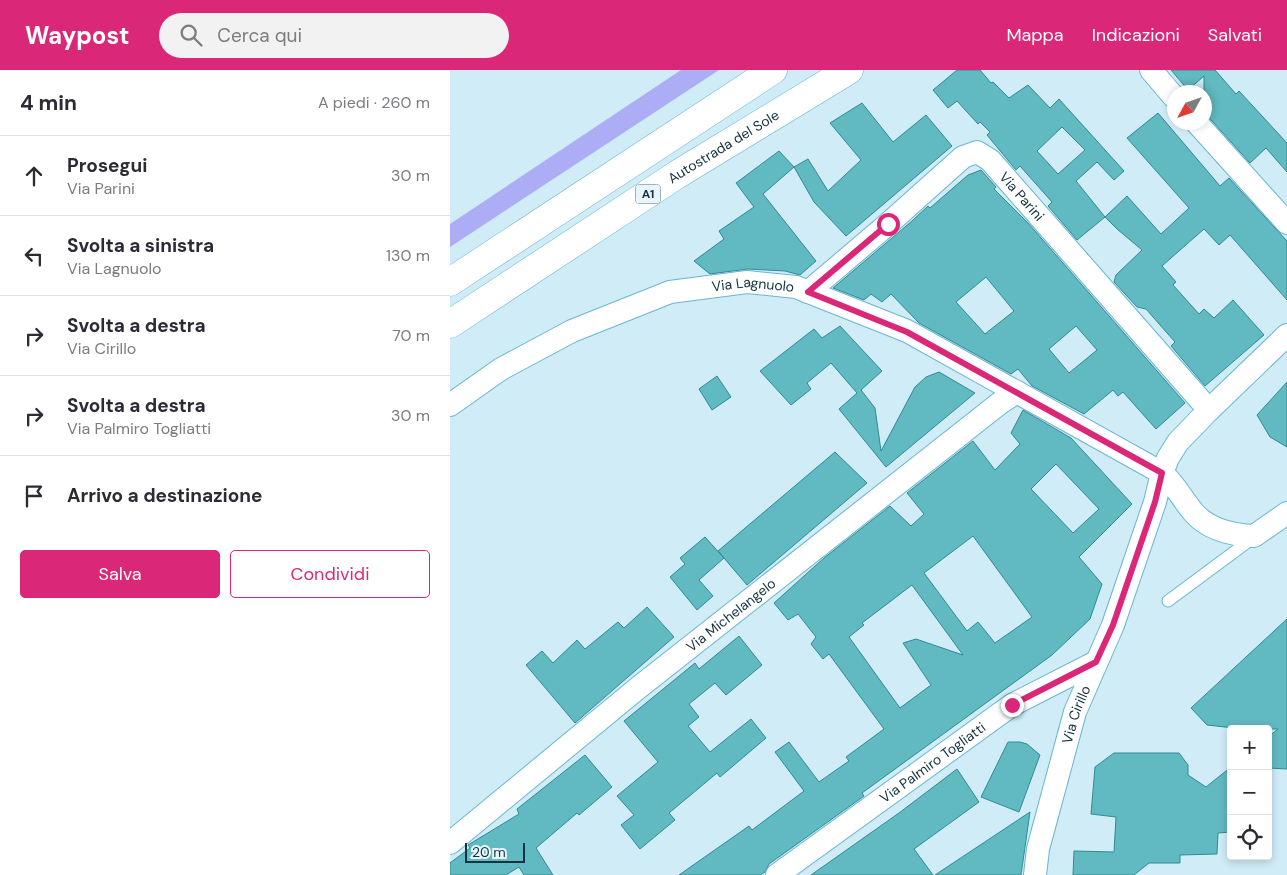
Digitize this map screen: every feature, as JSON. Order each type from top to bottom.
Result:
[{"type":"highway","name":"A1","points":[[450,282],[773,70]]},
{"type":"highway","name":"Autostrada del Sole","points":[[450,324],[678,174],[849,70]]},
{"type":"street","points":[[1151,70],[1167,89]]},
{"type":"street","points":[[1203,130],[1287,223]]},
{"type":"street","name":"Via Parini","points":[[808,292],[963,157],[977,152],[990,160],[1209,410]]},
{"type":"street","name":"Via Lagnuolo","points":[[450,405],[501,369],[572,331],[670,292],[747,282],[796,288],[907,332],[1162,473]]},
{"type":"street","name":"Via Cirillo","points":[[1035,875],[1038,849],[1075,712],[1113,625],[1168,458],[1178,442],[1287,335]]},
{"type":"street","name":"Via Michelangelo","points":[[450,843],[638,688],[1017,392]]},
{"type":"street","points":[[1162,473],[1172,482],[1194,514],[1211,526],[1232,535],[1254,536],[1287,514]]},
{"type":"street","name":"Via Palmiro Togliatti","points":[[777,875],[1012,705],[1096,662]]},
{"type":"lane","points":[[1168,601],[1254,536]]},
{"type":"shaded area","points":[[681,70],[719,70],[450,247],[450,224]]},
{"type":"building","points":[[957,70],[980,70],[991,83],[993,82],[1009,98],[1028,85],[1050,108],[1059,99],[1124,171],[1114,180],[1097,162],[1076,181],[1105,217],[1077,240],[1048,206],[1052,202],[1020,166],[1016,170],[987,135],[990,132],[980,122],[978,124],[957,101],[948,108],[933,90]],"holes":[[[1062,127],[1085,150],[1058,174],[1037,151]]]},
{"type":"building","points":[[1171,70],[1215,70],[1236,94],[1239,91],[1287,143],[1287,172],[1266,148],[1250,163],[1212,121],[1212,85],[1204,85],[1204,76],[1194,85],[1184,85]]},
{"type":"building","points":[[862,103],[893,142],[926,115],[952,146],[846,236],[814,202],[794,167],[808,159],[828,191],[861,160],[830,123]]},
{"type":"building","points":[[1158,113],[1167,124],[1167,130],[1172,130],[1220,186],[1229,178],[1287,241],[1287,300],[1230,235],[1219,245],[1204,229],[1162,266],[1176,282],[1173,285],[1199,314],[1204,309],[1214,318],[1233,300],[1264,335],[1205,386],[1171,346],[1175,342],[1146,309],[1137,307],[1114,282],[1116,275],[1142,250],[1105,217],[1127,196],[1161,234],[1189,208],[1127,138]]},
{"type":"building","points":[[779,151],[794,167],[763,194],[816,261],[800,275],[785,271],[748,269],[710,274],[694,261],[724,239],[719,231],[754,207],[736,183]]},
{"type":"building","points":[[981,170],[996,187],[994,189],[1028,223],[1185,403],[1156,429],[1123,392],[1118,396],[1113,390],[1084,414],[1032,386],[1018,369],[1011,374],[919,323],[891,294],[882,302],[871,294],[864,300],[833,288],[928,206],[930,208],[968,175]],"holes":[[[986,277],[1014,311],[985,334],[956,302]],[[1076,326],[1097,350],[1069,373],[1049,349]]]},
{"type":"building","points":[[840,326],[882,371],[861,390],[875,408],[881,451],[915,387],[926,377],[939,372],[975,393],[886,467],[839,409],[857,393],[831,363],[807,383],[811,389],[791,405],[760,371],[814,329],[822,338]]},
{"type":"building","points":[[717,376],[731,397],[712,410],[699,389]]},
{"type":"building","points":[[1287,382],[1287,447],[1270,437],[1257,415]]},
{"type":"building","points":[[1023,410],[1071,438],[1132,504],[1079,557],[1102,584],[1090,619],[1052,655],[862,793],[864,796],[769,864],[765,872],[760,875],[679,875],[749,826],[752,830],[804,791],[775,752],[789,742],[819,782],[849,761],[846,757],[884,729],[829,654],[823,659],[811,644],[816,637],[798,614],[788,620],[774,603],[824,558],[890,506],[911,526],[924,514],[907,493],[973,441],[995,470],[1020,444],[1011,433]],"holes":[[[1056,464],[1099,509],[1073,533],[1031,489]],[[973,536],[1032,617],[995,643],[978,622],[967,631],[924,573]],[[912,585],[963,655],[916,639],[903,643],[931,685],[900,708],[849,637],[864,625],[862,623]]]},
{"type":"building","points":[[835,452],[867,483],[747,585],[718,551]]},
{"type":"building","points":[[705,537],[724,558],[699,580],[713,596],[697,610],[670,577],[685,564],[680,558]]},
{"type":"building","points":[[647,607],[674,637],[575,723],[526,665],[542,651],[553,663],[577,640],[585,649],[618,622],[624,628]]},
{"type":"building","points":[[1287,619],[1287,769],[1272,768],[1272,734],[1278,729],[1272,729],[1272,725],[1227,725],[1227,727],[1207,725],[1191,708]]},
{"type":"building","points":[[739,636],[762,665],[726,695],[715,683],[689,704],[699,717],[688,726],[710,752],[751,719],[766,738],[720,777],[717,773],[669,813],[675,820],[640,849],[621,825],[634,815],[617,796],[658,762],[624,721],[695,663],[699,669]]},
{"type":"building","points":[[1008,742],[1027,744],[1040,755],[1019,812],[981,797]]},
{"type":"building","points":[[1114,753],[1179,753],[1188,765],[1188,775],[1206,787],[1227,770],[1227,832],[1218,833],[1217,854],[1180,855],[1180,863],[1149,863],[1134,875],[1073,875],[1074,851],[1114,852],[1116,817],[1091,814],[1095,767]]},
{"type":"building","points":[[585,755],[612,787],[579,815],[577,813],[536,848],[553,875],[524,875],[519,867],[506,875],[450,875],[450,863],[470,848],[468,845],[519,814],[517,809]]},
{"type":"building","points":[[957,769],[979,802],[914,849],[933,875],[811,875],[899,813]]},
{"type":"building","points":[[1030,812],[1021,875],[935,875]]},
{"type":"route","points":[[888,224],[808,292],[907,332],[1162,473],[1155,502],[1113,625],[1096,662],[1012,705]]}]
